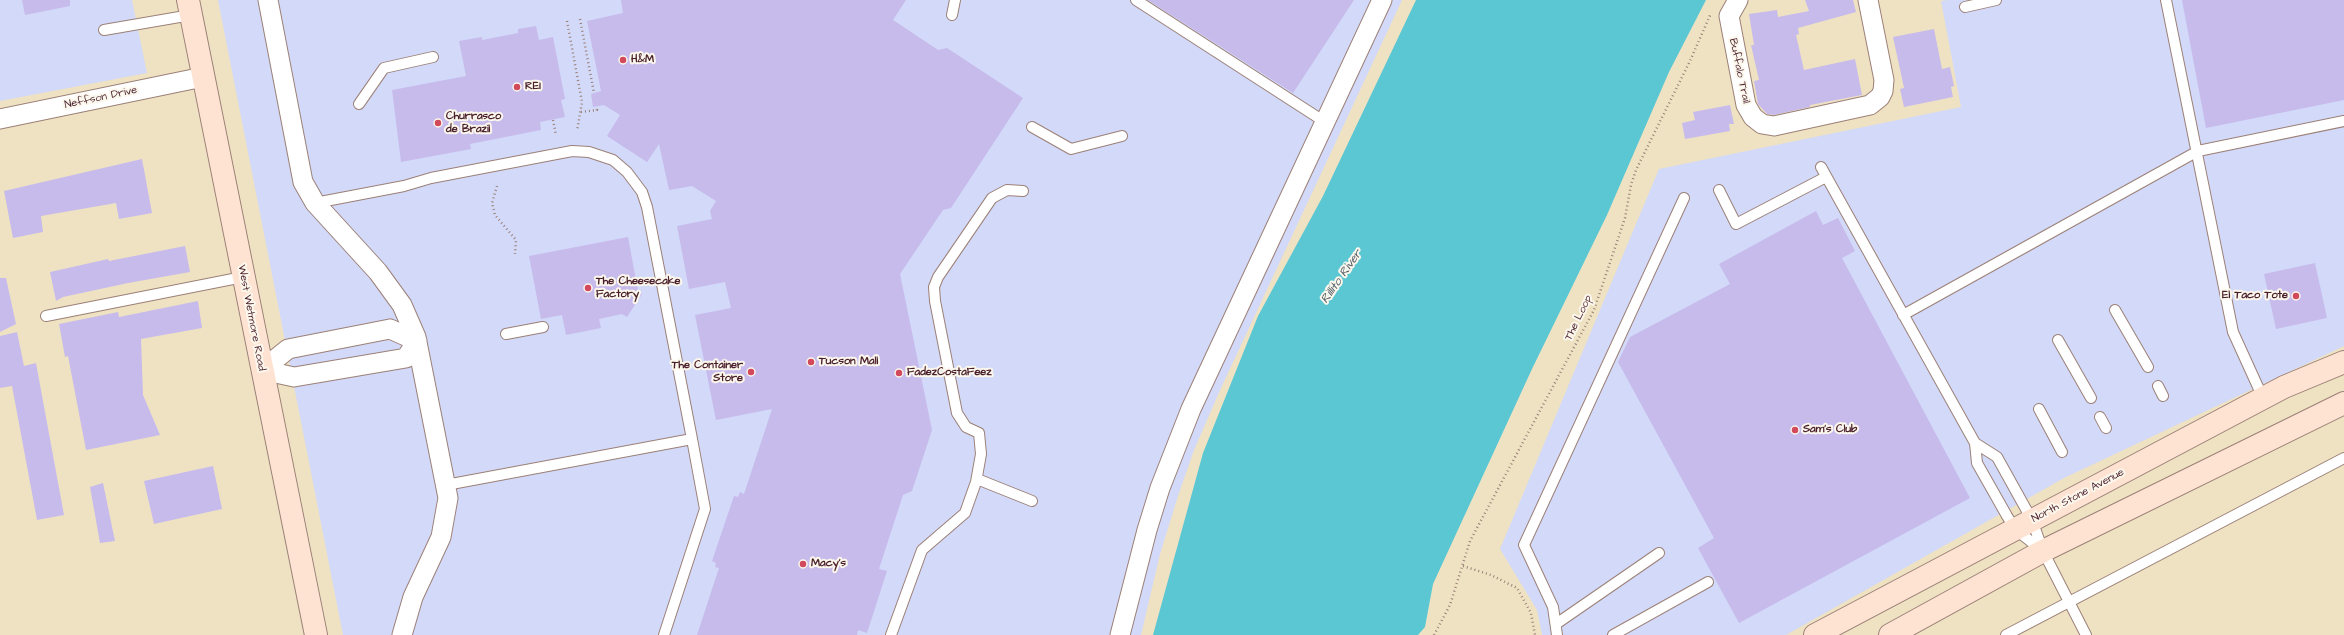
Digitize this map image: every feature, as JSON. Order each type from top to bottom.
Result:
[{"type":"main road","name":"West Wetmore Road","points":[[189,8],[316,635]]},
{"type":"main road","name":"North Stone Avenue","points":[[1815,635],[2284,387],[2344,362]]},
{"type":"main road","points":[[1890,635],[2043,551],[2344,403]]},
{"type":"street","points":[[268,0],[303,182],[315,203],[378,272],[402,305],[417,340],[446,485],[447,511],[441,537],[413,597],[402,635]]},
{"type":"street","points":[[1120,635],[1146,530],[1174,449],[1210,367],[1382,0]]},
{"type":"street","name":"Buffalo Trail","points":[[1738,0],[1729,16],[1730,28],[1746,105],[1752,117],[1762,124],[1774,126],[1870,105],[1876,102],[1883,91],[1884,80],[1868,0]]},
{"type":"street","name":"Neffson Drive","points":[[0,119],[203,77]]},
{"type":"street","points":[[262,370],[288,349],[390,329],[417,340]]},
{"type":"street","points":[[262,370],[294,377],[406,358],[417,340]]},
{"type":"lane","points":[[952,15],[955,0]]},
{"type":"lane","points":[[1136,0],[1325,122]]},
{"type":"lane","points":[[1965,7],[1996,0]]},
{"type":"lane","points":[[2166,0],[2234,332],[2263,398]]},
{"type":"lane","points":[[104,30],[189,8]]},
{"type":"lane","points":[[359,104],[384,68],[433,57]]},
{"type":"lane","points":[[1903,315],[2198,151],[2344,121]]},
{"type":"lane","points":[[1032,127],[1071,148],[1122,136]]},
{"type":"lane","points":[[315,203],[380,191],[431,178],[561,152],[589,152],[613,160],[635,180],[645,200],[705,509],[664,635]]},
{"type":"lane","points":[[1821,167],[1975,443],[1977,463],[2043,551],[2086,635]]},
{"type":"lane","points":[[1719,190],[1736,224],[1826,177]]},
{"type":"lane","points":[[891,635],[918,556],[927,545],[965,513],[977,478],[980,438],[979,433],[966,427],[962,423],[957,413],[935,300],[934,287],[938,277],[992,198],[1007,190],[1023,191]]},
{"type":"lane","points":[[1557,635],[1553,607],[1524,545],[1684,198]]},
{"type":"lane","points":[[46,316],[243,277]]},
{"type":"lane","points":[[2115,310],[2148,367]]},
{"type":"lane","points":[[506,334],[542,327]]},
{"type":"lane","points":[[2058,340],[2091,398]]},
{"type":"lane","points":[[2158,386],[2164,396]]},
{"type":"lane","points":[[2039,409],[2062,452]]},
{"type":"lane","points":[[2100,417],[2106,428]]},
{"type":"lane","points":[[446,485],[692,439]]},
{"type":"lane","points":[[1975,443],[1997,457],[2023,525],[2043,551]]},
{"type":"lane","points":[[2006,635],[2344,458]]},
{"type":"lane","points":[[977,478],[1032,501]]},
{"type":"lane","points":[[1556,624],[1659,552]]},
{"type":"lane","points":[[1613,635],[1708,582]]},
{"type":"path","name":"The Loop","points":[[1434,635],[1450,605],[1470,541],[1594,310],[1625,218],[1631,185],[1636,170],[1684,76],[1714,7]]},
{"type":"path","points":[[580,19],[594,93]]},
{"type":"path","points":[[567,21],[582,102],[577,131]]},
{"type":"path","points":[[580,112],[597,110],[596,107]]},
{"type":"path","points":[[553,120],[556,135]]},
{"type":"path","points":[[497,186],[492,203],[494,215],[516,240],[515,254]]},
{"type":"path","points":[[1463,566],[1491,575],[1517,588],[1531,613],[1536,635]]},
{"type":"shaded area","points":[[0,0],[132,0],[147,73],[0,101]]},
{"type":"shaded area","points":[[218,0],[1402,0],[1221,388],[1194,450],[1160,554],[1141,635],[343,635]]},
{"type":"shaded area","points":[[2344,0],[2344,346],[2064,478],[1786,635],[1542,635],[1537,610],[1500,549],[1659,169],[1961,107],[1941,1]]},
{"type":"water","name":"Rillito River","points":[[1416,0],[1706,0],[1669,72],[1607,215],[1532,369],[1433,584],[1425,627],[1418,635],[1153,635],[1203,453],[1258,316],[1323,196]]},
{"type":"building","points":[[22,0],[70,0],[70,6],[25,15]]},
{"type":"building","name":"Tucson Mall","points":[[621,0],[906,0],[893,20],[938,50],[947,48],[1023,98],[951,208],[943,210],[900,274],[932,430],[912,491],[903,495],[879,569],[887,571],[867,633],[858,630],[857,635],[697,635],[719,568],[715,567],[716,563],[712,561],[734,496],[738,497],[740,492],[744,494],[772,409],[716,420],[695,315],[731,308],[725,282],[689,289],[677,226],[712,219],[710,211],[716,201],[692,186],[669,190],[659,144],[647,162],[607,136],[620,115],[604,105],[593,107],[591,94],[601,91],[587,21],[623,13]]},
{"type":"building","points":[[1148,0],[1354,0],[1293,93]]},
{"type":"building","points":[[1805,0],[1853,0],[1856,12],[1798,28],[1799,34],[1796,35],[1804,70],[1855,59],[1862,95],[1810,105],[1810,107],[1774,115],[1767,114],[1758,104],[1754,81],[1759,80],[1751,45],[1754,45],[1749,14],[1777,10],[1778,17],[1809,11]]},
{"type":"building","points":[[2182,0],[2344,0],[2344,100],[2206,128]]},
{"type":"building","name":"REI","points":[[536,26],[539,40],[553,37],[565,99],[561,100],[565,117],[540,122],[541,130],[470,144],[471,149],[401,162],[392,90],[466,76],[459,41],[482,37],[482,40],[518,33],[518,29]]},
{"type":"building","points":[[1934,29],[1942,69],[1950,67],[1954,86],[1951,87],[1953,97],[1904,107],[1900,89],[1904,88],[1893,37]]},
{"type":"building","points":[[1730,105],[1734,124],[1729,124],[1730,131],[1685,139],[1682,123],[1695,120],[1693,112]]},
{"type":"building","points":[[142,159],[152,213],[119,219],[116,203],[41,216],[43,232],[13,238],[4,191]]},
{"type":"building","name":"Sam's Club","points":[[1816,211],[1823,225],[1838,218],[1855,251],[1842,258],[1970,498],[1739,623],[1698,548],[1714,538],[1618,362],[1630,337],[1730,284],[1719,264]]},
{"type":"building","name":"The Cheesecake Factory","points":[[628,237],[638,291],[642,294],[627,317],[622,314],[599,319],[601,328],[566,335],[562,315],[541,319],[529,256]]},
{"type":"building","points":[[185,246],[190,272],[63,297],[56,301],[50,272],[108,259],[109,261]]},
{"type":"building","name":"El Taco Tote","points":[[2315,263],[2327,318],[2276,329],[2264,274]]},
{"type":"building","points":[[0,278],[6,278],[16,324],[0,332]]},
{"type":"building","points":[[198,301],[202,328],[141,339],[143,395],[160,435],[86,450],[68,356],[65,357],[59,324],[118,312],[119,317]]},
{"type":"building","points":[[17,332],[24,366],[36,363],[64,515],[37,520],[12,386],[0,388],[0,336]]},
{"type":"building","points":[[213,466],[222,509],[154,524],[144,481]]},
{"type":"building","points":[[103,483],[115,541],[100,543],[90,487]]},
{"type":"place","name":"H&M","points":[[623,60]]},
{"type":"place","name":"REI","points":[[517,87]]},
{"type":"place","name":"Churrasco de Brazil","points":[[438,123]]},
{"type":"place","name":"The Cheesecake Factory","points":[[588,288]]},
{"type":"place","name":"El Taco Tote","points":[[2296,296]]},
{"type":"place","name":"Tucson Mall","points":[[811,362]]},
{"type":"place","name":"The Container Store","points":[[751,372]]},
{"type":"place","name":"FadezCostaFeez","points":[[899,373]]},
{"type":"place","name":"Sam's Club","points":[[1795,430]]},
{"type":"place","name":"Macy's","points":[[803,564]]}]
